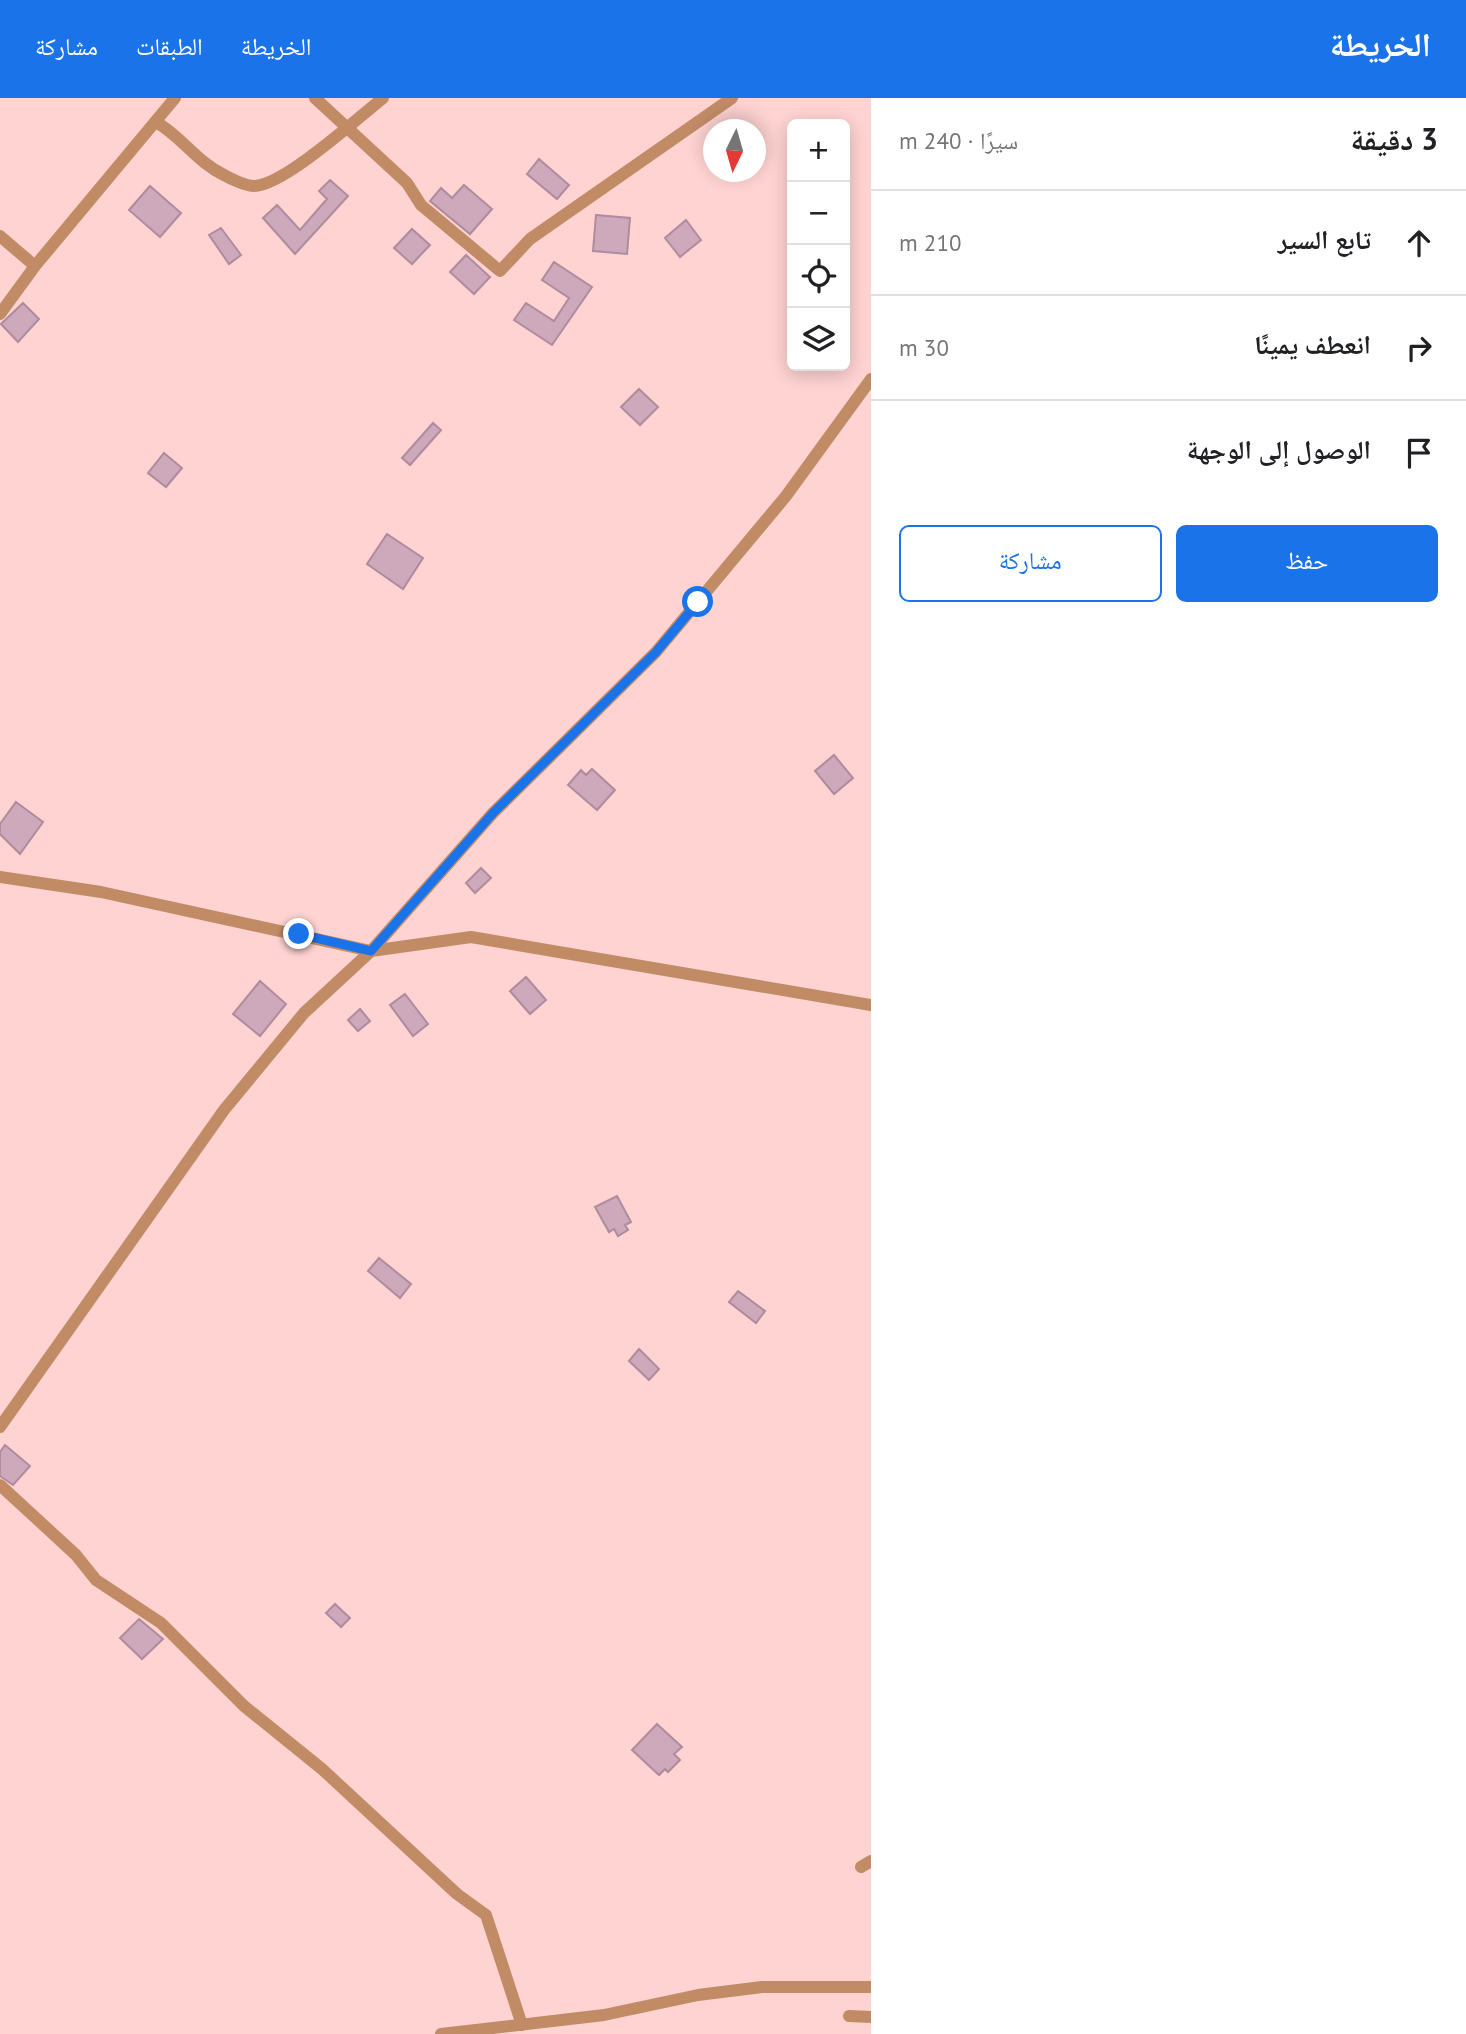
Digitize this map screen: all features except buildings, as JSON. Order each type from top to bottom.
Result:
[{"type":"street","points":[[0,314],[35,266],[175,98]]},
{"type":"street","points":[[315,98],[407,183],[421,205],[500,271],[530,239],[732,98]]},
{"type":"street","points":[[156,122],[175,133],[197,159],[225,176],[254,186],[276,180],[383,98]]},
{"type":"street","points":[[0,236],[35,266]]},
{"type":"street","points":[[0,1427],[224,1110],[304,1013],[371,951],[493,813],[656,652],[786,496],[871,379]]},
{"type":"street","points":[[0,877],[101,891],[371,951],[471,937],[871,1005]]},
{"type":"street","points":[[0,1485],[76,1555],[96,1580],[161,1623],[244,1706],[322,1769],[457,1894],[486,1915],[522,2025]]},
{"type":"street","points":[[441,2034],[604,2015],[698,1995],[762,1987],[871,1987]]},
{"type":"street","points":[[849,2016],[871,2017]]},
{"type":"route","points":[[299,934],[371,951],[493,813],[656,652],[698,602]]}]
